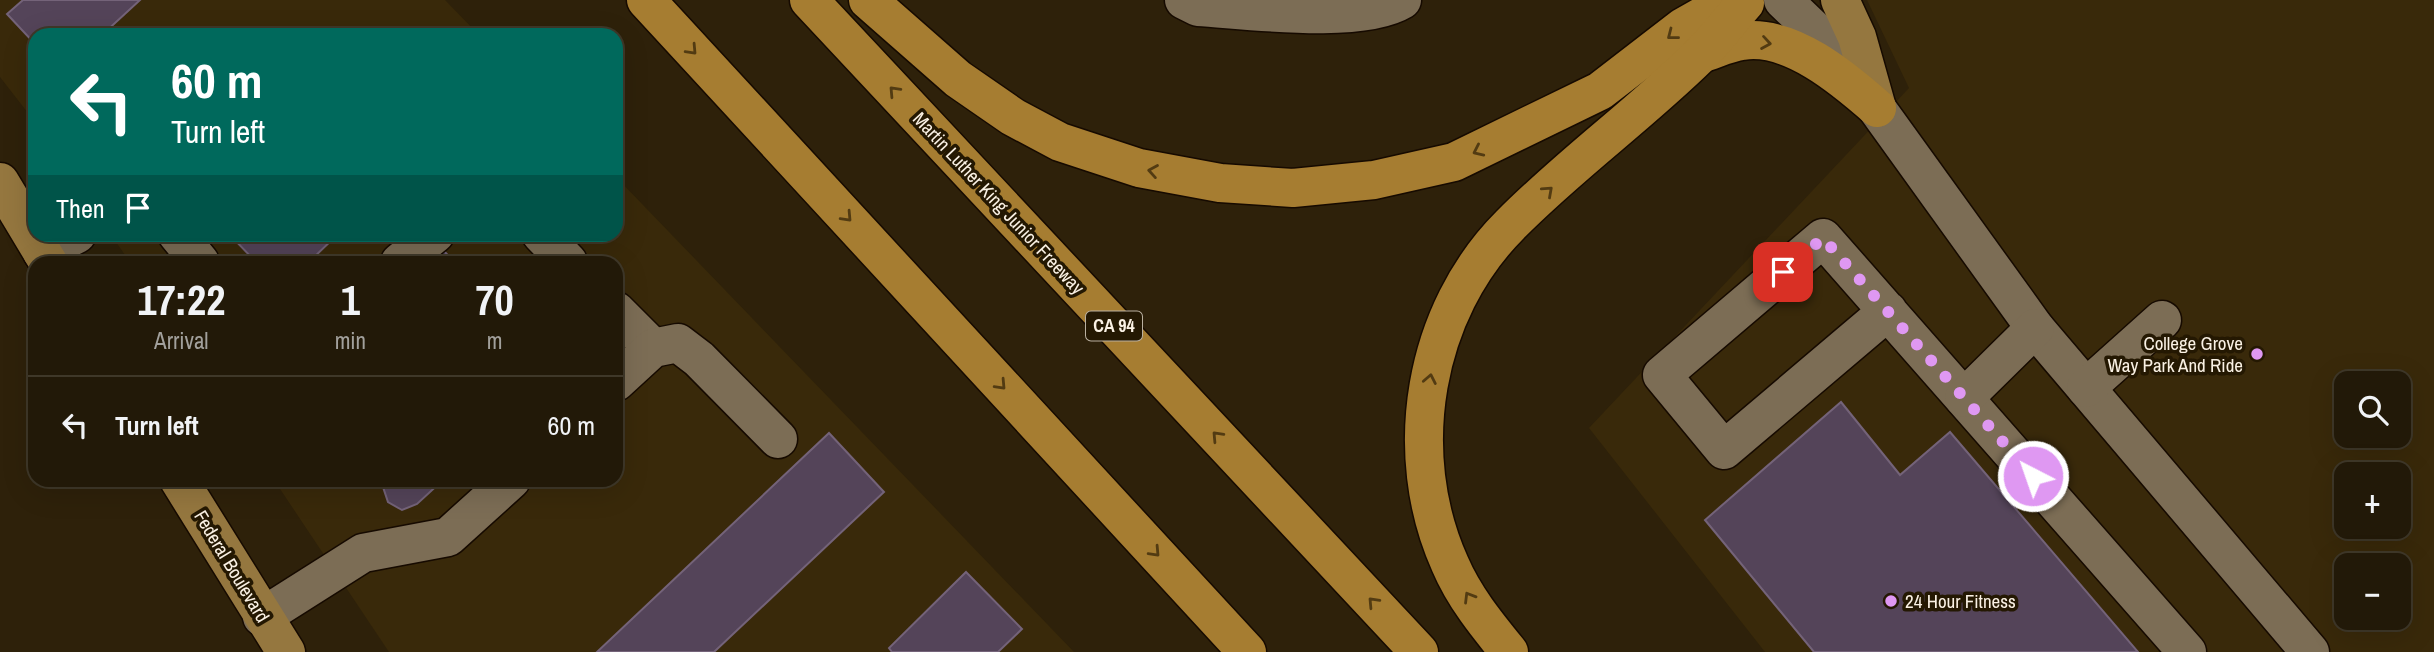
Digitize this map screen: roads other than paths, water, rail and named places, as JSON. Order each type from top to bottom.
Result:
[{"type":"highway","points":[[646,0],[1247,652]]},
{"type":"highway","name":"Martin Luther King Junior Freeway","points":[[809,0],[1419,652]]},
{"type":"highway","points":[[868,0],[958,79],[1013,117],[1060,142],[1153,171],[1220,183],[1293,188],[1374,180],[1454,162],[1600,91],[1683,27],[1731,0]]},
{"type":"highway","points":[[1509,652],[1481,617],[1450,565],[1429,506],[1422,434],[1430,378],[1445,322],[1471,275],[1508,226],[1700,54],[1748,0]]},
{"type":"highway","points":[[1700,54],[1744,41],[1772,43],[1815,60],[1843,79],[1877,108]]},
{"type":"main road","points":[[1840,0],[1857,37],[1877,108]]},
{"type":"main road","points":[[0,182],[28,229]]},
{"type":"main road","name":"Federal Boulevard","points":[[183,487],[286,652]]},
{"type":"lane","points":[[1184,0],[1198,7],[1319,14],[1390,8],[1402,0]]},
{"type":"lane","points":[[1783,0],[1835,49],[2035,328],[2311,652]]},
{"type":"lane","points":[[1888,311],[1724,450],[1662,375],[1823,238],[1888,311],[2187,652]]},
{"type":"lane","points":[[48,256],[66,242]]},
{"type":"lane","points":[[184,242],[195,256]]},
{"type":"lane","points":[[408,256],[425,242]]},
{"type":"lane","points":[[549,242],[562,256]]},
{"type":"lane","points":[[623,318],[653,348]]},
{"type":"lane","points":[[2086,388],[2162,320]]},
{"type":"lane","points":[[1964,398],[2035,328]]},
{"type":"lane","points":[[623,376],[653,348],[678,343],[699,359],[778,439]]},
{"type":"lane","points":[[262,617],[363,553],[448,537],[502,487]]},
{"type":"place","name":"College Grove Way Park And Ride","points":[[2257,354]]},
{"type":"place","name":"24 Hour Fitness","points":[[1891,601]]}]
